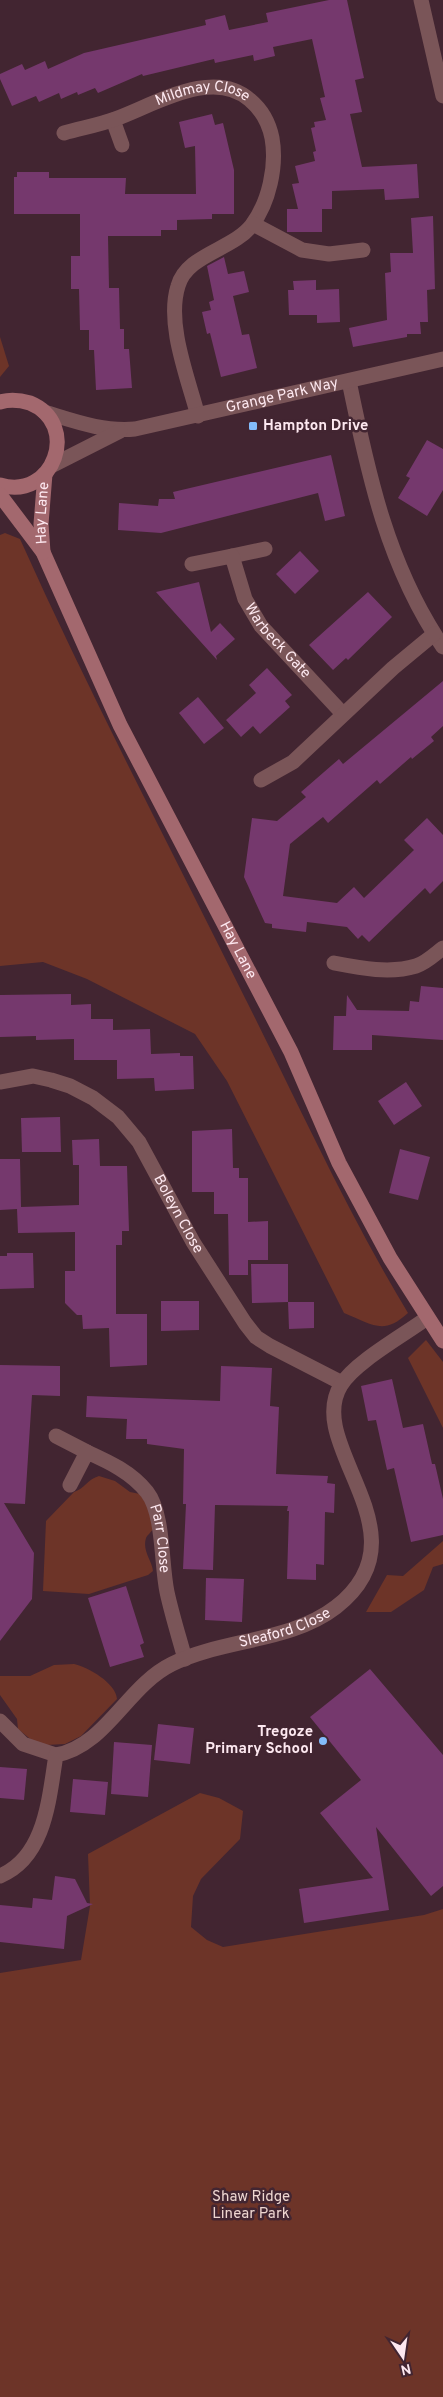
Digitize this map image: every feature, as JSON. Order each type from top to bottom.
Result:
[{"type":"street","points":[[421,0],[436,39],[443,96]]},
{"type":"street","name":"Mildmay Close","points":[[64,133],[113,120],[197,89],[224,87],[246,96],[261,111],[268,124],[274,149],[271,180],[261,210],[253,224],[244,234],[192,266],[183,275],[178,285],[174,309],[176,325],[198,416]]},
{"type":"street","points":[[113,120],[122,145]]},
{"type":"street","points":[[253,224],[302,250],[329,254],[363,250]]},
{"type":"street","name":"Grange Park Way","points":[[0,402],[13,400],[25,402],[44,412],[101,428],[121,430],[198,416],[443,359]]},
{"type":"street","points":[[349,381],[378,508],[391,546],[434,634],[443,647]]},
{"type":"street","points":[[44,412],[54,427],[57,437],[57,452],[48,470]]},
{"type":"street","name":"Grange Park Way","points":[[0,485],[13,488],[35,482],[48,470],[121,430]]},
{"type":"street","name":"Hay Lane","points":[[42,552],[40,524],[48,470]]},
{"type":"street","name":"Hay Lane","points":[[0,495],[42,552],[120,725],[283,1036],[339,1163],[390,1258],[443,1341]]},
{"type":"street","points":[[192,564],[265,549]]},
{"type":"street","name":"Warbeck Gate","points":[[232,556],[246,599],[261,626],[343,714]]},
{"type":"street","points":[[261,780],[293,762],[393,668],[434,634]]},
{"type":"street","points":[[334,963],[382,970],[401,969],[418,965],[443,948]]},
{"type":"street","name":"Boleyn Close","points":[[0,1082],[34,1076],[51,1080],[70,1086],[93,1098],[118,1117],[139,1142],[170,1202],[245,1323],[256,1337],[342,1384]]},
{"type":"street","name":"Sleaford Close","points":[[56,1755],[72,1752],[89,1742],[140,1688],[171,1664],[310,1622],[335,1608],[353,1591],[366,1570],[371,1550],[368,1515],[335,1429],[333,1411],[336,1394],[342,1384],[366,1361],[427,1318]]},
{"type":"street","name":"Parr Close","points":[[56,1436],[129,1474],[153,1501],[157,1515],[168,1594],[186,1659]]},
{"type":"street","points":[[70,1485],[86,1452]]},
{"type":"street","points":[[0,1721],[23,1744],[56,1755],[45,1816],[35,1842],[24,1859],[0,1876]]},
{"type":"green space","points":[[0,337],[9,366],[0,377]]},
{"type":"green space","points":[[5,533],[20,539],[102,713],[324,1158],[364,1236],[408,1313],[391,1324],[377,1326],[344,1313],[227,1081],[195,1034],[87,979],[43,962],[0,966],[0,535]]},
{"type":"green space","points":[[426,1340],[443,1362],[443,1428],[408,1358]]},
{"type":"green space","points":[[99,1476],[115,1481],[130,1492],[140,1494],[148,1507],[153,1528],[146,1538],[145,1547],[153,1571],[148,1575],[89,1594],[43,1591],[46,1521],[74,1492]]},
{"type":"green space","points":[[443,1541],[443,1564],[433,1567],[424,1590],[391,1612],[366,1612],[387,1575],[403,1576]]},
{"type":"green space","points":[[74,1664],[86,1668],[107,1682],[112,1687],[117,1699],[81,1736],[65,1744],[46,1745],[34,1742],[18,1729],[17,1719],[0,1695],[0,1676],[30,1676],[54,1665]]},
{"type":"green space","name":"Shaw Ridge Linear Park","points":[[200,1793],[219,1798],[243,1811],[240,1839],[201,1879],[193,1896],[191,1927],[207,1940],[223,1947],[424,1915],[443,1909],[443,2397],[0,2397],[0,1973],[81,1960],[90,1906],[88,1854]]},
{"type":"building","points":[[329,0],[347,0],[364,78],[355,80],[362,112],[350,114],[362,167],[417,164],[419,198],[385,200],[384,189],[332,191],[332,209],[322,209],[322,232],[287,232],[287,209],[298,209],[292,184],[299,183],[295,166],[315,161],[313,152],[316,151],[311,128],[315,127],[314,122],[326,120],[320,98],[325,97],[312,39],[273,47],[275,56],[254,61],[253,55],[215,63],[214,59],[143,76],[142,74],[98,93],[95,88],[78,95],[77,92],[61,99],[59,93],[39,102],[36,96],[12,106],[0,79],[0,74],[22,64],[25,70],[45,61],[48,69],[84,53],[206,25],[205,20],[225,15],[229,30],[268,22],[266,13]]},
{"type":"building","points":[[212,114],[215,125],[223,123],[234,170],[234,214],[212,214],[212,219],[177,220],[177,230],[161,230],[161,236],[108,236],[109,288],[119,288],[120,329],[124,329],[124,349],[129,349],[132,388],[96,390],[94,350],[89,350],[89,330],[80,330],[79,289],[71,289],[71,256],[80,256],[80,214],[14,214],[14,177],[17,177],[17,172],[49,172],[49,178],[126,178],[125,194],[196,194],[195,146],[185,148],[179,122]]},
{"type":"building","points":[[433,216],[435,289],[427,290],[428,322],[420,322],[421,334],[407,334],[407,337],[353,347],[349,328],[387,320],[385,273],[391,272],[390,253],[413,253],[411,218]]},
{"type":"building","points":[[224,257],[228,274],[244,271],[249,292],[233,296],[242,335],[249,334],[257,368],[221,377],[210,333],[207,334],[202,312],[211,310],[209,302],[214,300],[207,266]]},
{"type":"building","points":[[316,280],[316,290],[339,289],[340,322],[317,323],[317,315],[289,315],[288,290],[294,290],[293,281]]},
{"type":"building","points":[[427,440],[443,449],[443,490],[427,516],[398,498],[410,478],[406,476]]},
{"type":"building","points":[[331,455],[345,516],[325,521],[318,493],[161,533],[118,530],[119,503],[158,506],[159,499],[175,499],[173,492]]},
{"type":"building","points":[[300,551],[319,571],[295,594],[276,574]]},
{"type":"building","points":[[199,582],[211,632],[220,623],[235,639],[216,656],[217,660],[156,592]]},
{"type":"building","points":[[368,592],[392,617],[348,660],[346,658],[333,670],[309,645]]},
{"type":"building","points":[[267,668],[292,695],[285,701],[290,707],[260,734],[253,726],[241,737],[226,720],[256,693],[249,685]]},
{"type":"building","points":[[443,681],[443,726],[431,737],[434,741],[412,759],[411,757],[380,784],[377,780],[328,823],[323,817],[290,844],[283,896],[337,903],[354,887],[364,898],[414,850],[404,840],[427,818],[443,835],[443,881],[430,894],[425,888],[369,942],[362,935],[358,939],[347,927],[307,922],[306,932],[272,928],[272,924],[265,923],[244,877],[252,818],[277,821],[306,797],[301,792],[339,759],[343,764]]},
{"type":"building","points":[[198,697],[224,728],[204,744],[179,713]]},
{"type":"building","points":[[421,986],[443,988],[443,1040],[372,1035],[372,1050],[333,1050],[334,1016],[346,1016],[347,995],[357,1010],[409,1011],[410,1001],[419,1002]]},
{"type":"building","points":[[71,994],[71,1005],[91,1004],[91,1019],[113,1019],[113,1030],[150,1029],[151,1054],[180,1053],[180,1056],[193,1056],[194,1089],[155,1091],[154,1078],[117,1079],[117,1060],[74,1060],[74,1039],[36,1040],[36,1036],[0,1037],[0,995]]},
{"type":"building","points":[[406,1082],[422,1106],[394,1125],[378,1101]]},
{"type":"building","points":[[60,1117],[61,1152],[22,1152],[21,1118]]},
{"type":"building","points":[[232,1129],[233,1168],[239,1168],[239,1178],[248,1178],[248,1222],[268,1221],[268,1260],[248,1260],[248,1275],[229,1275],[228,1214],[214,1214],[214,1192],[192,1192],[192,1131]]},
{"type":"building","points":[[99,1139],[100,1166],[127,1166],[129,1231],[122,1231],[122,1245],[116,1245],[116,1314],[147,1314],[147,1365],[110,1367],[109,1328],[83,1329],[82,1315],[77,1315],[65,1303],[65,1271],[75,1271],[75,1232],[18,1233],[17,1209],[0,1210],[0,1159],[20,1159],[21,1207],[79,1205],[79,1165],[73,1165],[72,1140]]},
{"type":"building","points":[[400,1149],[430,1157],[418,1200],[389,1193]]},
{"type":"building","points":[[7,1253],[33,1253],[34,1288],[0,1289],[0,1256],[7,1256]]},
{"type":"building","points":[[251,1264],[288,1264],[288,1302],[252,1303]]},
{"type":"building","points":[[161,1301],[199,1301],[199,1330],[161,1331]]},
{"type":"building","points":[[288,1302],[314,1302],[314,1328],[289,1329]]},
{"type":"building","points":[[0,1365],[60,1366],[60,1396],[32,1395],[25,1504],[4,1503],[34,1553],[32,1599],[0,1641]]},
{"type":"building","points":[[221,1366],[272,1368],[270,1406],[279,1407],[276,1474],[328,1476],[327,1483],[335,1484],[334,1513],[325,1512],[324,1565],[316,1564],[316,1580],[287,1579],[288,1506],[215,1505],[213,1570],[183,1569],[186,1504],[183,1504],[184,1449],[147,1444],[147,1439],[126,1439],[127,1419],[86,1417],[87,1396],[220,1401]]},
{"type":"building","points":[[392,1379],[403,1428],[423,1424],[432,1464],[435,1464],[443,1499],[443,1535],[411,1542],[394,1468],[387,1470],[376,1420],[368,1421],[361,1386]]},
{"type":"building","points":[[206,1578],[244,1579],[242,1622],[205,1620]]},
{"type":"building","points":[[126,1586],[144,1643],[140,1645],[144,1657],[110,1667],[88,1598]]},
{"type":"building","points":[[370,1669],[443,1755],[443,1886],[431,1896],[376,1827],[389,1910],[304,1923],[299,1889],[373,1878],[320,1813],[361,1780],[310,1717]]},
{"type":"building","points":[[158,1724],[194,1728],[190,1764],[154,1760]]},
{"type":"building","points":[[114,1742],[152,1745],[148,1797],[111,1794]]},
{"type":"building","points":[[0,1767],[27,1769],[24,1800],[0,1798]]},
{"type":"building","points":[[73,1779],[108,1782],[105,1815],[70,1812]]},
{"type":"building","points":[[55,1876],[75,1879],[87,1903],[93,1904],[67,1916],[64,1949],[0,1942],[0,1905],[32,1908],[33,1898],[52,1900]]},
{"type":"place","name":"Hampton Drive","points":[[253,426]]},
{"type":"place","name":"Tregoze Primary School","points":[[323,1741]]}]
